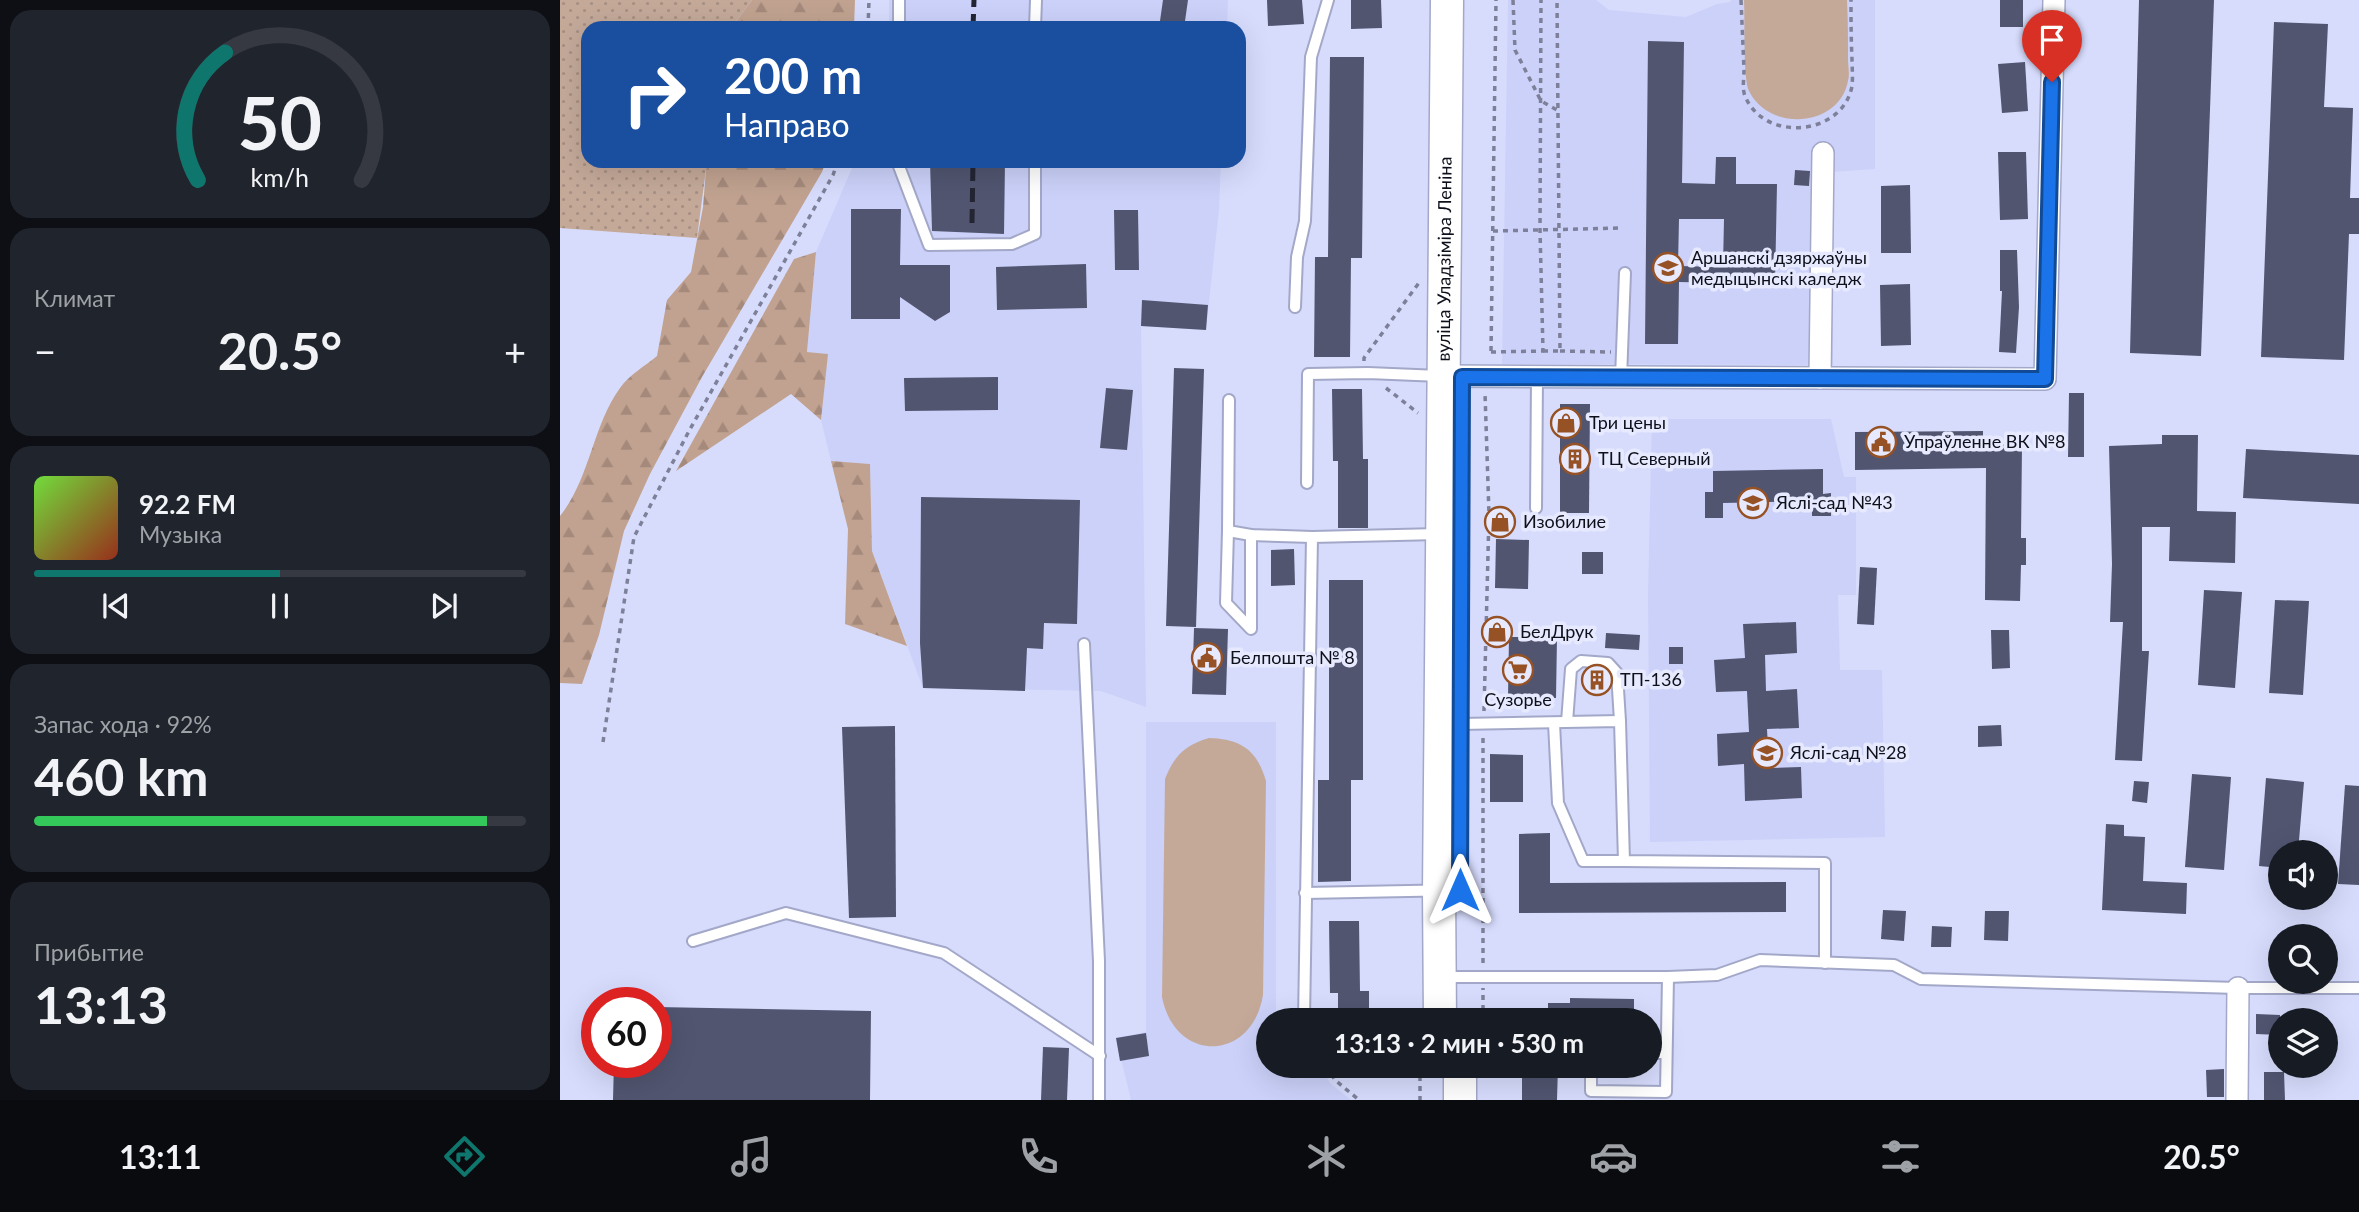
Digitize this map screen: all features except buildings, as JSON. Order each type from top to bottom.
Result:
[{"type":"main road","name":"вуліца Уладзіміра Леніна","points":[[1447,0],[1463,381],[1472,723],[1449,891]]},
{"type":"main road","name":"вуліца Уладзіміра Леніна","points":[[1461,1008],[1462,977],[1449,891],[1442,534],[1463,381],[1464,0]]},
{"type":"main road","name":"вуліца Уладзіміра Леніна","points":[[1446,1008],[1462,977]]},
{"type":"main road","points":[[1439,1078],[1439,1100]]},
{"type":"main road","points":[[1460,1078],[1460,1100]]},
{"type":"street","points":[[1463,381],[1537,378],[2045,379],[2053,0]]},
{"type":"street","points":[[1820,378],[1823,153]]},
{"type":"street","points":[[2238,988],[2238,1100]]},
{"type":"lane","points":[[899,0],[899,21]]},
{"type":"lane","points":[[1035,21],[1036,0]]},
{"type":"lane","points":[[1295,307],[1297,257],[1305,220],[1311,57],[1328,0]]},
{"type":"lane","points":[[900,168],[929,245],[1012,244],[1035,234],[1035,168]]},
{"type":"lane","points":[[1621,378],[1625,274]]},
{"type":"lane","points":[[1307,483],[1308,374],[1368,373],[1463,381]]},
{"type":"lane","points":[[1536,508],[1537,378]]},
{"type":"lane","points":[[1229,400],[1226,603],[1251,629],[1251,535]]},
{"type":"lane","points":[[1228,531],[1251,535],[1312,537],[1442,534]]},
{"type":"lane","points":[[1304,1008],[1312,537]]},
{"type":"lane","points":[[1084,644],[1098,947],[1098,1100]]},
{"type":"lane","points":[[1567,722],[1571,669],[1581,661],[1608,663],[1617,673],[1624,861]]},
{"type":"lane","points":[[1472,723],[1620,721]]},
{"type":"lane","points":[[1554,723],[1559,803],[1583,861],[1825,863],[1825,962]]},
{"type":"lane","points":[[1305,893],[1449,891]]},
{"type":"lane","points":[[692,941],[786,913],[944,953],[1100,1056]]},
{"type":"lane","points":[[1462,977],[1717,975],[1760,960],[1894,965],[1921,979],[2238,988],[2359,988]]},
{"type":"lane","points":[[1591,1078],[1591,1091],[1666,1092],[1668,977]]},
{"type":"path","points":[[868,21],[869,0]]},
{"type":"path","points":[[1491,359],[1496,0]]},
{"type":"path","points":[[1513,0],[1515,50],[1541,101],[1558,110]]},
{"type":"path","points":[[1541,0],[1540,230],[1543,351]]},
{"type":"path","points":[[1557,0],[1560,351]]},
{"type":"path","points":[[1741,0],[1744,95],[1754,110],[1767,121],[1801,129],[1818,124],[1833,115],[1845,102],[1852,86],[1851,0]]},
{"type":"path","points":[[603,742],[634,537],[689,431],[835,168]]},
{"type":"path","points":[[1493,231],[1623,228]]},
{"type":"path","points":[[1423,417],[1368,373],[1364,358],[1426,273]]},
{"type":"path","points":[[1491,352],[1622,353]]},
{"type":"path","points":[[1463,381],[1489,515],[1472,723],[1462,977],[1477,1008]]},
{"type":"path","points":[[1334,1078],[1360,1100]]},
{"type":"path","points":[[1420,1078],[1420,1100]]},
{"type":"shaded area","points":[[560,0],[752,0],[736,21],[581,21],[581,168],[706,168],[697,238],[560,228]]},
{"type":"shaded area","points":[[889,0],[1228,0],[1227,21],[889,21]]},
{"type":"shaded area","name":"Аршанскі дзяржаўны медыцынскі каледж","points":[[1508,0],[1596,0],[1609,10],[1686,17],[1731,0],[1875,0],[1875,169],[1832,172],[1833,365],[1502,364]]},
{"type":"shaded area","points":[[1744,0],[1847,0],[1849,78],[1842,97],[1832,108],[1818,116],[1803,119],[1772,113],[1759,104],[1747,85]]},
{"type":"shaded area","points":[[852,168],[1221,168],[1206,330],[1141,326],[1146,707],[1101,691],[923,688],[872,551],[870,464],[831,461],[821,420],[827,354],[807,352],[816,252]]},
{"type":"shaded area","name":"Яслі-сад №28","points":[[1652,419],[1831,419],[1844,477],[1856,477],[1856,595],[1838,595],[1840,670],[1882,670],[1885,837],[1650,842],[1648,593]]},
{"type":"shaded area","points":[[1146,722],[1276,722],[1276,1008],[1256,1008],[1256,1078],[1327,1078],[1351,1100],[1131,1100],[1116,1038],[1146,1032]]},
{"type":"shaded area","points":[[1209,738],[1239,744],[1258,761],[1266,781],[1263,995],[1259,1008],[1256,1008],[1256,1017],[1244,1033],[1230,1043],[1213,1046],[1197,1043],[1182,1034],[1170,1019],[1162,997],[1165,779],[1181,752]]},
{"type":"green space","points":[[752,0],[855,0],[854,21],[736,21]]},
{"type":"green space","points":[[823,168],[702,377],[650,474],[624,531],[599,635],[582,684],[560,683],[560,516],[578,486],[603,419],[620,388],[657,356],[667,300],[691,272],[703,207],[706,169]]},
{"type":"green space","points":[[816,252],[807,352],[828,354],[821,420],[791,394],[676,471],[794,259]]},
{"type":"green space","points":[[831,461],[870,464],[872,551],[907,646],[845,624],[848,529]]},
{"type":"railway","points":[[973,21],[974,0]]},
{"type":"railway","points":[[972,223],[973,168]]},
{"type":"place","name":"Аршанскі дзяржаўны медыцынскі каледж","points":[[1668,268]]},
{"type":"place","name":"Три цены","points":[[1566,423]]},
{"type":"place","name":"Упраўленне ВК №8","points":[[1881,442]]},
{"type":"place","name":"ТЦ Северный","points":[[1575,459]]},
{"type":"place","name":"Яслі-сад №43","points":[[1753,503]]},
{"type":"place","name":"Изобилие","points":[[1500,522]]},
{"type":"place","name":"БелДрук","points":[[1497,632]]},
{"type":"place","name":"Белпошта № 8","points":[[1207,658]]},
{"type":"place","name":"Сузорье","points":[[1518,670]]},
{"type":"place","name":"ТП-136","points":[[1597,680]]},
{"type":"place","name":"Яслі-сад №28","points":[[1767,753]]},
{"type":"route","points":[[1460,890],[1462,377],[2045,379],[2052,82]]}]
